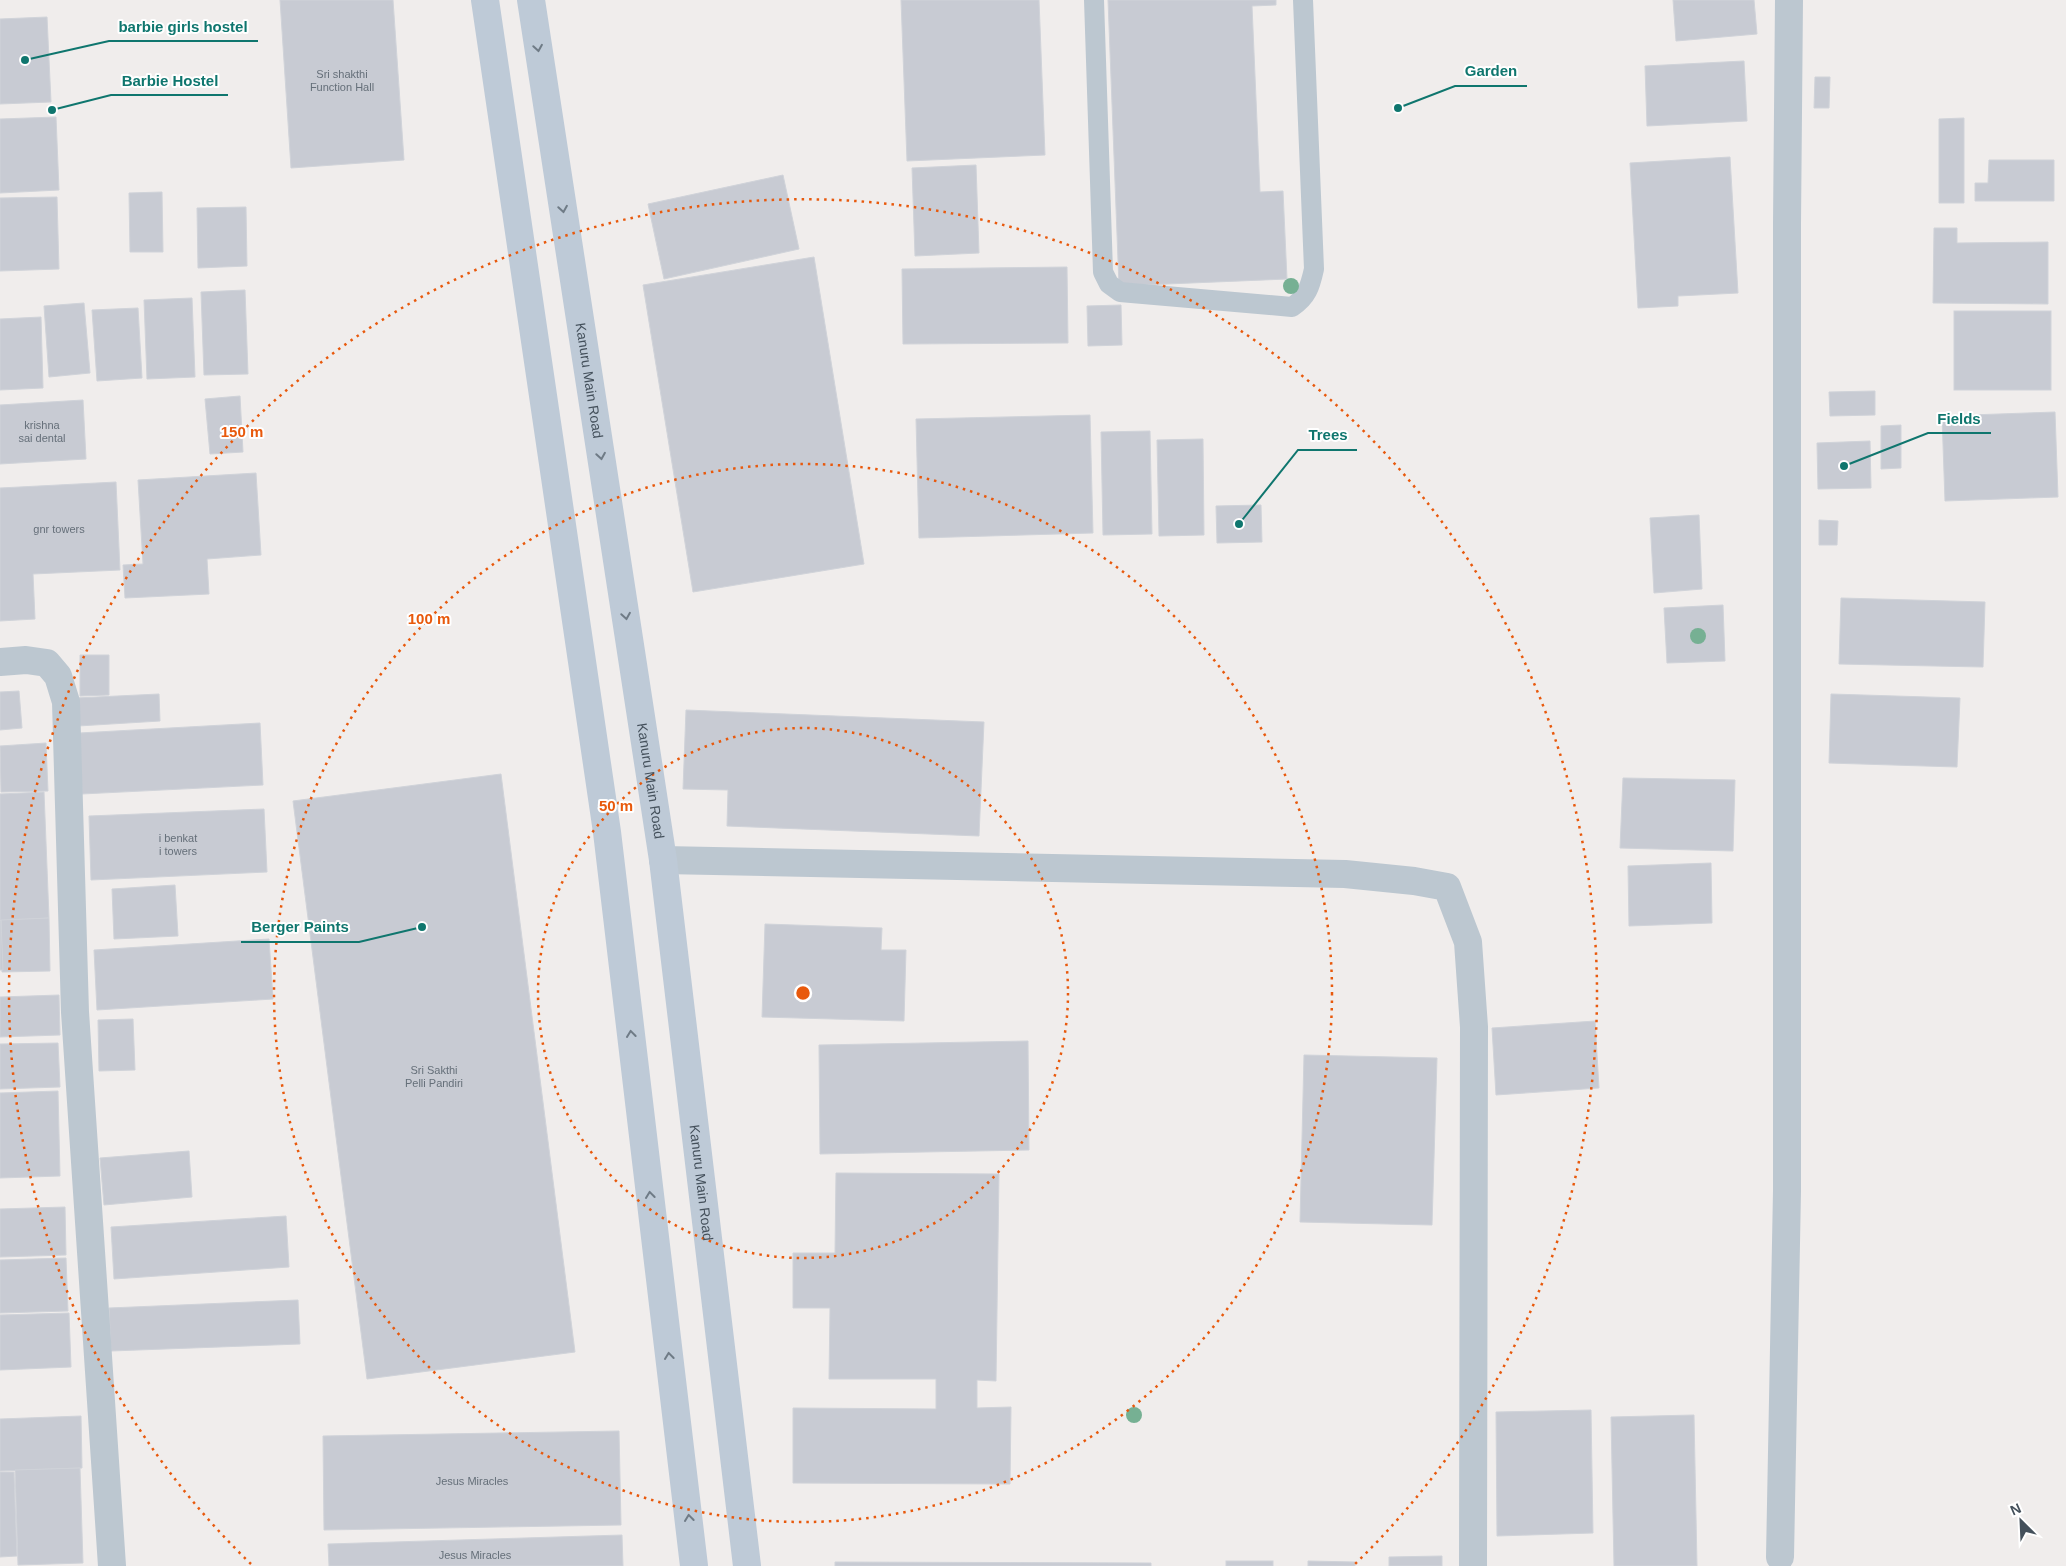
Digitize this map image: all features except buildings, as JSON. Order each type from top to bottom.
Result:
[{"type":"main road","points":[[485,0],[607,832],[694,1566]]},
{"type":"main road","name":"Kanuru Main Road","points":[[531,0],[664,860],[748,1566]]},
{"type":"street","points":[[1780,1557],[1786,1191],[1786,224],[1789,0]]},
{"type":"street","points":[[0,662],[26,660],[46,662],[58,676],[66,702],[75,1012],[112,1566]]},
{"type":"street","points":[[664,860],[1344,874],[1414,881],[1447,887],[1468,942],[1474,1028],[1473,1566]]},
{"type":"lane","points":[[1094,0],[1102,256],[1103,272],[1109,284],[1120,292],[1284,307],[1292,307],[1302,300],[1310,288],[1314,269],[1303,0]]},
{"type":"place","name":"barbie girls hostel","points":[[25,60]]},
{"type":"place","name":"Garden","points":[[1398,108]]},
{"type":"place","name":"Barbie Hostel","points":[[52,110]]},
{"type":"place","name":"Fields","points":[[1844,466]]},
{"type":"place","name":"Trees","points":[[1239,524]]},
{"type":"place","name":"Berger Paints","points":[[422,927]]}]
